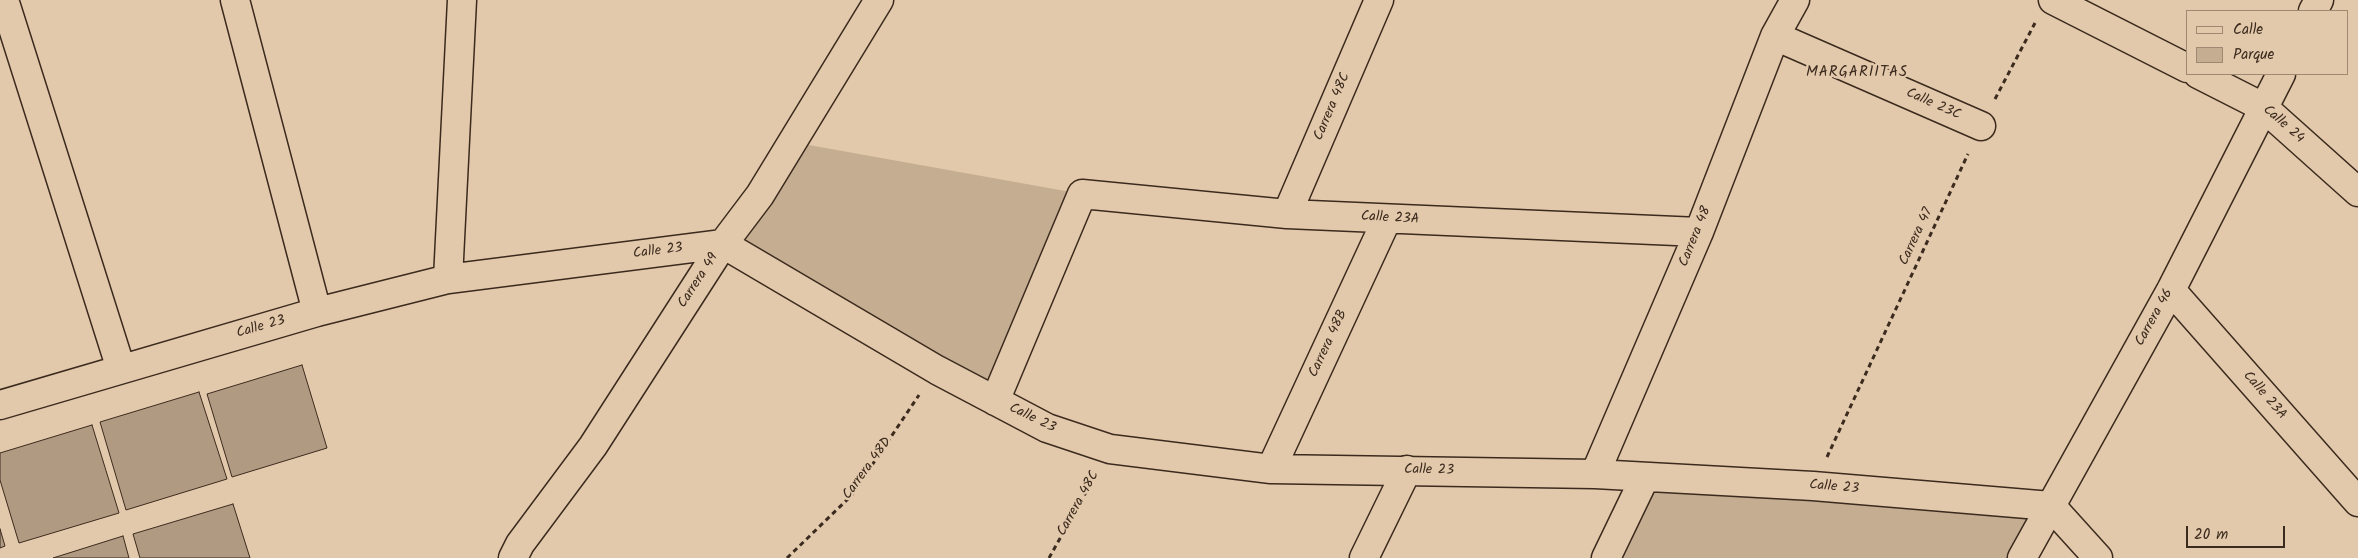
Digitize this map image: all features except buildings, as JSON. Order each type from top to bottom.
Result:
[{"type":"street","points":[[235,0],[317,312]]},
{"type":"street","points":[[448,279],[462,0]]},
{"type":"street","name":"Carrera 49","points":[[513,558],[520,544],[593,446],[723,244],[760,195],[879,0]]},
{"type":"street","name":"Carrera 48C","points":[[1287,214],[1379,0]]},
{"type":"street","name":"Carrera 48","points":[[1595,474],[1699,232],[1775,36],[1795,0]]},
{"type":"street","points":[[12,5],[121,369]]},
{"type":"street","points":[[2045,8],[2186,68]]},
{"type":"street","name":"Calle 23C","points":[[1775,36],[1981,126]]},
{"type":"street","name":"Calle 24","points":[[2200,75],[2264,107],[2358,192]]},
{"type":"street","name":"Carrera 46","points":[[2022,558],[2171,290],[2280,75]]},
{"type":"street","name":"Calle 23A","points":[[995,400],[1082,194],[1287,214],[1699,232]]},
{"type":"street","name":"Carrera 48B","points":[[1271,469],[1387,219]]},
{"type":"street","name":"Calle 23","points":[[0,405],[317,312],[448,279],[723,244],[936,370],[1047,428],[1110,449],[1271,469],[1407,470],[1645,476],[1813,486],[2051,506]]},
{"type":"street","name":"Calle 23A","points":[[2171,290],[2358,502]]},
{"type":"street","points":[[1364,558],[1407,470]]},
{"type":"street","points":[[1606,558],[1645,476]]},
{"type":"street","points":[[2051,506],[2098,558]]},
{"type":"path","name":"Carrera 47","points":[[1813,486],[1981,126],[2045,8]]},
{"type":"path","name":"Carrera 48D","points":[[787,558],[852,496],[936,370]]},
{"type":"path","name":"Carrera 48C","points":[[1049,558],[1110,449]]},
{"type":"green space","points":[[792,142],[1082,194],[995,401],[723,244]]},
{"type":"green space","points":[[1645,477],[2051,506],[2022,558],[1606,558]]},
{"type":"district","name":"MARGARIITAS","points":[[1857,73]]}]
